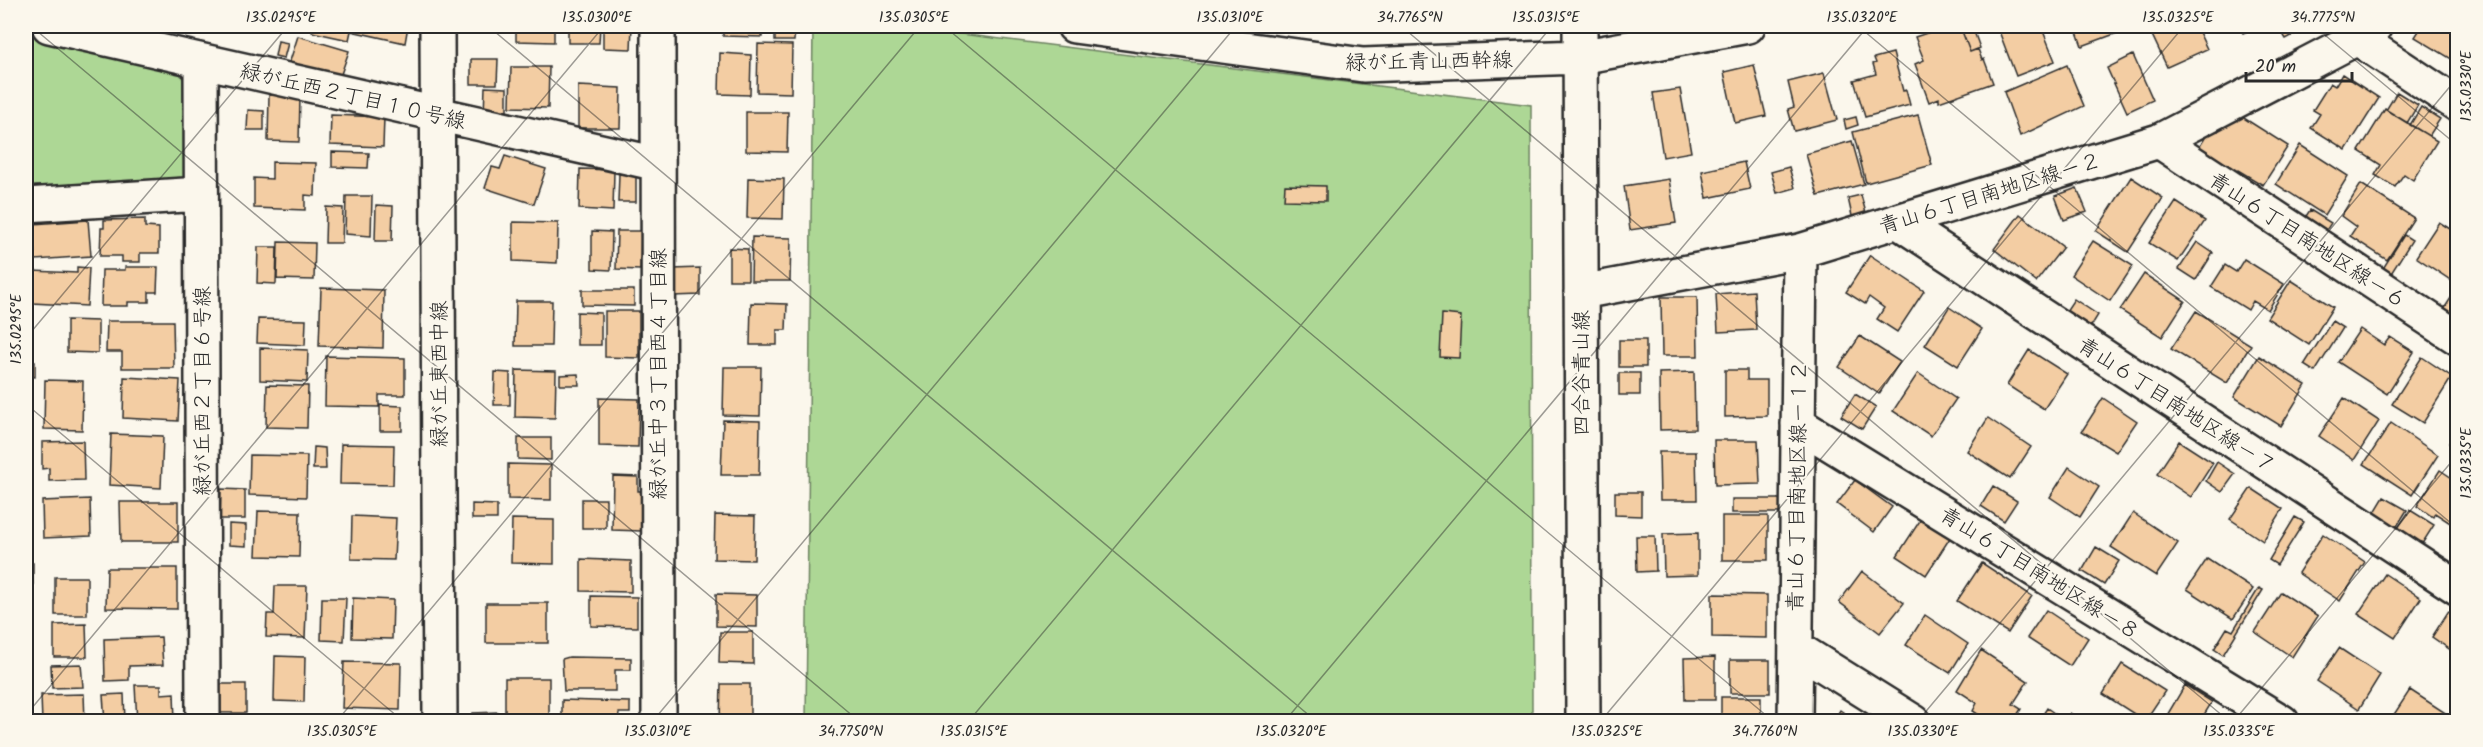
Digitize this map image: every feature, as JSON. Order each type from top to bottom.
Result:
[{"type":"street","name":"緑が丘西２丁目１０号線","points":[[49,26],[658,164]]},
{"type":"street","name":"緑が丘東西中線","points":[[437,26],[440,722]]},
{"type":"street","name":"緑が丘中３丁目西４丁目線","points":[[658,26],[659,722]]},
{"type":"street","name":"緑が丘青山西幹線","points":[[1074,26],[1363,65],[1580,41],[1748,26]]},
{"type":"street","points":[[2360,30],[2457,105]]},
{"type":"street","name":"青山６丁目南地区線ー２","points":[[1581,292],[1800,251],[2159,141],[2360,30]]},
{"type":"street","name":"四合谷青山線","points":[[1580,41],[1582,722]]},
{"type":"street","name":"緑が丘西２丁目６号線","points":[[201,61],[203,722]]},
{"type":"street","name":"青山６丁目南地区線ー６","points":[[2159,141],[2457,338]]},
{"type":"street","points":[[26,205],[201,194]]},
{"type":"street","name":"青山６丁目南地区線ー７","points":[[1897,221],[2457,588]]},
{"type":"street","name":"青山６丁目南地区線ー１２","points":[[1795,722],[1800,251]]},
{"type":"street","name":"青山６丁目南地区線ー８","points":[[1798,424],[2282,722]]},
{"type":"street","points":[[1796,648],[1914,722]]},
{"type":"green space","points":[[813,26],[896,26],[1531,105],[1532,721],[806,722]]},
{"type":"green space","points":[[26,34],[177,68],[184,81],[191,176],[180,187],[26,196]]},
{"type":"building","points":[[159,26],[187,26],[186,31]]},
{"type":"building","points":[[314,26],[408,26],[405,43],[351,31],[349,40],[312,32]]},
{"type":"building","points":[[516,26],[554,26],[554,42],[516,41]]},
{"type":"building","points":[[568,26],[600,26],[599,43],[568,43]]},
{"type":"building","points":[[603,26],[632,26],[631,49],[603,48]]},
{"type":"building","points":[[723,26],[775,26],[775,29],[763,29],[763,37],[723,36]]},
{"type":"building","points":[[775,26],[795,26],[794,41],[775,41]]},
{"type":"building","points":[[1948,26],[1960,26],[1970,52],[1978,49],[1993,83],[1939,102],[1939,98],[1929,102],[1915,64],[1924,60],[1915,37]]},
{"type":"building","points":[[1960,26],[1972,26],[1980,48],[1970,52]]},
{"type":"building","points":[[1997,26],[2041,26],[2055,61],[2016,76]]},
{"type":"building","points":[[2075,26],[2130,26],[2131,28],[2082,46]]},
{"type":"building","points":[[2172,26],[2196,26],[2207,49],[2167,67],[2152,35]]},
{"type":"building","points":[[2239,26],[2259,26],[2243,33]]},
{"type":"building","points":[[2278,26],[2310,26],[2286,39]]},
{"type":"building","points":[[2422,26],[2458,26],[2458,63],[2415,37]]},
{"type":"building","points":[[298,36],[349,51],[339,80],[289,64]]},
{"type":"building","points":[[278,41],[288,43],[284,58],[275,56]]},
{"type":"building","points":[[758,44],[792,45],[791,93],[757,92]]},
{"type":"building","points":[[720,53],[751,55],[750,95],[719,94]]},
{"type":"building","points":[[1893,53],[1903,91],[1906,90],[1910,105],[1865,117],[1854,80],[1876,74],[1874,58]]},
{"type":"building","points":[[2133,55],[2153,100],[2127,112],[2107,68]]},
{"type":"building","points":[[471,59],[498,59],[497,84],[471,84]]},
{"type":"building","points":[[1754,65],[1766,116],[1735,123],[1724,72]]},
{"type":"building","points":[[2067,65],[2084,106],[2020,136],[2004,92]]},
{"type":"building","points":[[511,67],[549,67],[548,108],[510,107]]},
{"type":"building","points":[[1824,73],[1837,120],[1794,131],[1788,109],[1794,107],[1788,82]]},
{"type":"building","points":[[2342,74],[2379,98],[2346,150],[2311,128],[2320,114],[2313,110],[2330,83],[2335,86]]},
{"type":"building","points":[[578,86],[621,88],[620,128],[578,128]]},
{"type":"building","points":[[485,87],[507,88],[507,115],[484,115]]},
{"type":"building","points":[[1680,89],[1691,152],[1663,157],[1653,93]]},
{"type":"building","points":[[2397,92],[2418,105],[2407,123],[2386,110]]},
{"type":"building","points":[[269,95],[300,96],[299,142],[268,141]]},
{"type":"building","points":[[2421,107],[2440,119],[2429,136],[2410,125]]},
{"type":"building","points":[[2385,109],[2437,141],[2413,180],[2404,174],[2395,187],[2375,175],[2381,165],[2359,151]]},
{"type":"building","points":[[248,110],[264,111],[264,130],[247,130]]},
{"type":"building","points":[[746,112],[788,112],[787,152],[746,151]]},
{"type":"building","points":[[331,115],[384,117],[383,147],[330,145]]},
{"type":"building","points":[[1918,115],[1932,165],[1866,183],[1853,132]]},
{"type":"building","points":[[2239,115],[2288,146],[2263,185],[2238,170],[2235,175],[2197,151],[2211,128],[2218,131],[2225,121]]},
{"type":"building","points":[[1856,117],[1858,125],[1846,129],[1844,120]]},
{"type":"building","points":[[1852,141],[1864,184],[1818,196],[1806,154]]},
{"type":"building","points":[[2300,145],[2348,176],[2324,215],[2276,184]]},
{"type":"building","points":[[332,152],[369,153],[368,168],[332,167]]},
{"type":"building","points":[[505,156],[546,169],[534,204],[485,188],[492,167],[500,169]]},
{"type":"building","points":[[272,162],[316,163],[315,196],[305,195],[305,210],[254,208],[254,178],[272,179]]},
{"type":"building","points":[[1744,162],[1750,189],[1707,198],[1702,171]]},
{"type":"building","points":[[1789,167],[1795,188],[1777,193],[1771,172]]},
{"type":"building","points":[[580,169],[614,170],[613,211],[579,209]]},
{"type":"building","points":[[2458,171],[2458,183],[2452,179]]},
{"type":"building","points":[[619,174],[636,174],[636,202],[618,202]]},
{"type":"building","points":[[2131,177],[2163,198],[2128,252],[2096,231]]},
{"type":"building","points":[[748,178],[784,179],[783,219],[747,218]]},
{"type":"building","points":[[1669,179],[1676,223],[1630,230],[1624,186]]},
{"type":"building","points":[[2361,184],[2414,218],[2387,260],[2350,236],[2356,227],[2341,216]]},
{"type":"building","points":[[1285,185],[1326,186],[1326,201],[1284,200]]},
{"type":"building","points":[[2077,188],[2087,212],[2064,220],[2055,196]]},
{"type":"building","points":[[1861,195],[1866,213],[1852,216],[1848,198]]},
{"type":"building","points":[[346,196],[372,196],[371,236],[345,234]]},
{"type":"building","points":[[2176,202],[2205,221],[2178,261],[2149,243]]},
{"type":"building","points":[[376,205],[393,206],[392,241],[375,241]]},
{"type":"building","points":[[326,207],[343,208],[342,243],[325,243]]},
{"type":"building","points":[[2310,210],[2331,223],[2318,243],[2297,230]]},
{"type":"building","points":[[2020,214],[2063,247],[2036,282],[1994,249]]},
{"type":"building","points":[[145,219],[145,227],[159,228],[159,253],[140,253],[140,262],[122,262],[122,256],[100,256],[101,228],[104,228],[104,220]]},
{"type":"building","points":[[88,220],[91,256],[35,260],[33,224]]},
{"type":"building","points":[[513,222],[558,223],[557,263],[513,261]]},
{"type":"building","points":[[2439,222],[2458,234],[2458,285],[2416,257]]},
{"type":"building","points":[[592,231],[612,232],[611,270],[592,269]]},
{"type":"building","points":[[617,231],[641,231],[640,270],[616,269]]},
{"type":"building","points":[[2404,235],[2412,240],[2385,283],[2377,278]]},
{"type":"building","points":[[752,237],[791,238],[790,281],[751,281]]},
{"type":"building","points":[[2093,241],[2133,266],[2110,301],[2071,275]]},
{"type":"building","points":[[278,242],[315,243],[314,280],[277,279]]},
{"type":"building","points":[[2197,242],[2213,253],[2196,280],[2179,269]]},
{"type":"building","points":[[258,247],[277,247],[276,284],[257,283]]},
{"type":"building","points":[[729,248],[748,249],[748,280],[729,280]]},
{"type":"building","points":[[1870,255],[1924,291],[1897,332],[1877,319],[1884,308],[1869,297],[1865,304],[1846,292]]},
{"type":"building","points":[[2244,259],[2284,284],[2268,310],[2253,301],[2248,310],[2211,287],[2225,265],[2236,272]]},
{"type":"building","points":[[77,267],[89,268],[87,306],[32,303],[33,271],[77,273]]},
{"type":"building","points":[[125,267],[158,267],[157,292],[149,292],[149,302],[128,302],[128,306],[101,306],[102,270],[125,270]]},
{"type":"building","points":[[700,268],[700,295],[673,296],[673,269]]},
{"type":"building","points":[[2144,274],[2185,301],[2162,337],[2120,310]]},
{"type":"building","points":[[2291,280],[2333,307],[2309,345],[2267,318]]},
{"type":"building","points":[[321,288],[384,290],[383,348],[319,346]]},
{"type":"building","points":[[582,290],[634,290],[634,306],[582,305]]},
{"type":"building","points":[[1754,291],[1756,330],[1718,332],[1716,294]]},
{"type":"building","points":[[1661,297],[1697,297],[1698,356],[1662,356]]},
{"type":"building","points":[[2451,298],[2458,302],[2458,331],[2438,318]]},
{"type":"building","points":[[2074,299],[2098,315],[2087,333],[2062,317]]},
{"type":"building","points":[[516,301],[552,301],[551,346],[515,346]]},
{"type":"building","points":[[751,303],[787,304],[786,330],[777,330],[777,345],[750,345]]},
{"type":"building","points":[[1949,307],[1982,329],[1958,366],[1925,345]]},
{"type":"building","points":[[605,311],[639,311],[639,358],[605,357]]},
{"type":"building","points":[[2196,311],[2251,345],[2227,383],[2171,349]]},
{"type":"building","points":[[577,312],[601,313],[601,345],[577,345]]},
{"type":"building","points":[[1442,314],[1461,316],[1459,358],[1440,357]]},
{"type":"building","points":[[258,319],[306,320],[305,345],[257,343]]},
{"type":"building","points":[[67,320],[98,321],[98,353],[67,352]]},
{"type":"building","points":[[107,321],[173,321],[174,368],[122,368],[122,352],[106,352]]},
{"type":"building","points":[[2332,321],[2343,328],[2315,372],[2304,365]]},
{"type":"building","points":[[2360,329],[2384,345],[2390,337],[2414,352],[2387,394],[2338,362]]},
{"type":"building","points":[[1860,336],[1900,362],[1879,394],[1839,367]]},
{"type":"building","points":[[1619,340],[1646,340],[1646,367],[1619,367]]},
{"type":"building","points":[[260,348],[308,350],[307,382],[260,380]]},
{"type":"building","points":[[2029,350],[2067,374],[2044,409],[2007,385]]},
{"type":"building","points":[[326,356],[405,358],[405,395],[379,395],[379,407],[325,406]]},
{"type":"building","points":[[2259,356],[2306,385],[2281,426],[2234,397]]},
{"type":"building","points":[[2422,357],[2452,377],[2423,423],[2392,404]]},
{"type":"building","points":[[26,361],[35,362],[35,377],[26,376]]},
{"type":"building","points":[[724,367],[761,367],[760,416],[723,415]]},
{"type":"building","points":[[516,370],[556,371],[555,418],[515,417]]},
{"type":"building","points":[[1725,370],[1747,370],[1747,380],[1767,380],[1767,416],[1725,417]]},
{"type":"building","points":[[495,372],[510,373],[510,405],[494,405]]},
{"type":"building","points":[[1694,372],[1695,429],[1660,430],[1659,373]]},
{"type":"building","points":[[1619,373],[1640,373],[1640,395],[1619,395]]},
{"type":"building","points":[[1918,373],[1956,399],[1931,436],[1893,411]]},
{"type":"building","points":[[578,374],[579,385],[560,385],[560,375]]},
{"type":"building","points":[[124,377],[180,380],[178,421],[123,418]]},
{"type":"building","points":[[45,380],[83,381],[82,430],[44,429]]},
{"type":"building","points":[[267,385],[308,386],[307,428],[266,427]]},
{"type":"building","points":[[1855,394],[1876,407],[1862,429],[1841,416]]},
{"type":"building","points":[[599,398],[639,399],[638,447],[599,446]]},
{"type":"building","points":[[2103,398],[2137,421],[2116,452],[2082,431]]},
{"type":"building","points":[[2344,398],[2379,421],[2354,460],[2319,436]]},
{"type":"building","points":[[380,405],[402,406],[402,431],[380,431]]},
{"type":"building","points":[[1988,418],[2031,447],[2010,479],[1967,451]]},
{"type":"building","points":[[723,420],[760,421],[759,475],[721,475]]},
{"type":"building","points":[[2391,423],[2438,455],[2412,495],[2364,464]]},
{"type":"building","points":[[2458,429],[2458,449],[2449,443]]},
{"type":"building","points":[[111,434],[163,436],[161,488],[109,485]]},
{"type":"building","points":[[518,438],[551,438],[551,460],[518,459]]},
{"type":"building","points":[[1714,440],[1758,440],[1760,484],[1715,485]]},
{"type":"building","points":[[83,441],[84,480],[49,481],[49,468],[42,469],[42,442]]},
{"type":"building","points":[[2179,441],[2213,463],[2191,497],[2157,474]]},
{"type":"building","points":[[341,444],[394,445],[393,485],[340,484]]},
{"type":"building","points":[[314,447],[325,448],[326,469],[313,469]]},
{"type":"building","points":[[1659,452],[1696,452],[1697,500],[1660,500]]},
{"type":"building","points":[[250,455],[307,456],[306,497],[249,495]]},
{"type":"building","points":[[2217,462],[2235,474],[2222,492],[2206,481]]},
{"type":"building","points":[[508,464],[551,465],[551,500],[508,499]]},
{"type":"building","points":[[2069,467],[2099,487],[2080,517],[2050,497]]},
{"type":"building","points":[[2440,470],[2458,482],[2458,528],[2435,513],[2433,517],[2417,506]]},
{"type":"building","points":[[613,476],[638,477],[638,491],[643,491],[642,531],[612,530]]},
{"type":"building","points":[[1855,480],[1892,507],[1874,532],[1837,504]]},
{"type":"building","points":[[1993,486],[2017,501],[2004,521],[1981,506]]},
{"type":"building","points":[[2251,488],[2283,509],[2263,541],[2230,519]]},
{"type":"building","points":[[221,489],[245,490],[245,519],[220,519]]},
{"type":"building","points":[[1615,492],[1641,492],[1641,516],[1615,515]]},
{"type":"building","points":[[2384,497],[2407,510],[2394,531],[2372,517]]},
{"type":"building","points":[[90,499],[91,536],[43,538],[42,501]]},
{"type":"building","points":[[582,499],[606,499],[606,528],[582,528]]},
{"type":"building","points":[[1732,499],[1783,499],[1783,513],[1732,513]]},
{"type":"building","points":[[120,502],[178,502],[178,542],[121,542]]},
{"type":"building","points":[[472,504],[497,505],[497,519],[472,519]]},
{"type":"building","points":[[2410,510],[2434,525],[2420,547],[2396,531]]},
{"type":"building","points":[[258,511],[300,512],[299,557],[256,556]]},
{"type":"building","points":[[2133,513],[2178,543],[2156,576],[2111,547]]},
{"type":"building","points":[[715,515],[755,516],[754,560],[714,559]]},
{"type":"building","points":[[352,516],[396,518],[394,560],[351,559]]},
{"type":"building","points":[[1722,516],[1768,516],[1768,560],[1722,560]]},
{"type":"building","points":[[2295,517],[2304,522],[2277,565],[2269,560]]},
{"type":"building","points":[[512,519],[554,520],[554,564],[511,563]]},
{"type":"building","points":[[1921,519],[1950,538],[1926,575],[1897,556]]},
{"type":"building","points":[[229,524],[246,525],[246,546],[229,545]]},
{"type":"building","points":[[1698,533],[1698,575],[1664,576],[1663,534]]},
{"type":"building","points":[[2323,534],[2365,562],[2340,601],[2298,573]]},
{"type":"building","points":[[1636,536],[1655,536],[1656,571],[1637,572]]},
{"type":"building","points":[[2096,547],[2119,561],[2104,585],[2082,571]]},
{"type":"building","points":[[581,559],[631,561],[631,592],[581,591]]},
{"type":"building","points":[[2207,559],[2253,589],[2233,619],[2187,589]]},
{"type":"building","points":[[26,563],[33,563],[33,589],[26,589]]},
{"type":"building","points":[[1982,563],[2032,596],[2008,633],[1957,601]]},
{"type":"building","points":[[107,568],[177,568],[177,609],[106,608]]},
{"type":"building","points":[[1862,571],[1904,603],[1880,633],[1839,602]]},
{"type":"building","points":[[2385,574],[2421,598],[2395,638],[2358,614]]},
{"type":"building","points":[[55,577],[87,577],[87,615],[55,615]]},
{"type":"building","points":[[275,586],[307,586],[305,638],[266,637],[267,614],[274,614]]},
{"type":"building","points":[[2259,588],[2263,590],[2223,655],[2214,649],[2227,628],[2233,631]]},
{"type":"building","points":[[2281,592],[2318,616],[2292,657],[2255,632]]},
{"type":"building","points":[[716,594],[757,595],[757,627],[716,626]]},
{"type":"building","points":[[1712,594],[1767,595],[1767,638],[1712,637]]},
{"type":"building","points":[[591,596],[637,597],[637,627],[591,626]]},
{"type":"building","points":[[322,598],[346,598],[344,641],[321,640]]},
{"type":"building","points":[[353,598],[393,600],[392,639],[352,638]]},
{"type":"building","points":[[486,603],[548,603],[548,643],[486,643]]},
{"type":"building","points":[[2046,610],[2088,638],[2070,666],[2027,638]]},
{"type":"building","points":[[2448,612],[2458,618],[2458,655],[2432,637]]},
{"type":"building","points":[[1925,615],[1968,644],[1950,673],[1906,645]]},
{"type":"building","points":[[86,624],[87,657],[54,657],[54,625]]},
{"type":"building","points":[[720,632],[753,632],[753,664],[719,663]]},
{"type":"building","points":[[161,637],[163,665],[129,666],[129,680],[105,681],[104,639]]},
{"type":"building","points":[[2339,648],[2380,675],[2359,709],[2317,681]]},
{"type":"building","points":[[1981,650],[2028,681],[2013,704],[2021,709],[2013,722],[1990,722],[1973,711],[1977,703],[1957,690]]},
{"type":"building","points":[[275,656],[305,657],[304,702],[274,701]]},
{"type":"building","points":[[569,657],[631,658],[631,670],[615,670],[615,691],[564,691],[562,659]]},
{"type":"building","points":[[1715,657],[1715,700],[1685,700],[1684,658]]},
{"type":"building","points":[[1730,660],[1770,660],[1770,693],[1730,693]]},
{"type":"building","points":[[344,662],[401,663],[400,710],[342,708]]},
{"type":"building","points":[[81,664],[83,687],[52,688],[51,665]]},
{"type":"building","points":[[2122,664],[2165,691],[2145,721],[2103,694]]},
{"type":"building","points":[[505,678],[549,678],[549,722],[505,722]]},
{"type":"building","points":[[220,684],[246,684],[246,713],[220,713]]},
{"type":"building","points":[[721,684],[750,684],[750,722],[720,722]]},
{"type":"building","points":[[135,685],[161,685],[161,694],[174,693],[175,722],[137,722]]},
{"type":"building","points":[[2185,685],[2212,702],[2202,718],[2207,722],[2163,722]]},
{"type":"building","points":[[2410,690],[2450,716],[2446,722],[2395,722],[2391,719]]},
{"type":"building","points":[[84,694],[85,722],[42,722],[41,695]]},
{"type":"building","points":[[124,694],[125,722],[105,722],[103,695]]},
{"type":"building","points":[[1721,697],[1761,697],[1761,722],[1721,722]]},
{"type":"building","points":[[562,700],[630,702],[630,713],[619,713],[618,722],[562,722]]},
{"type":"building","points":[[2047,708],[2065,721],[2070,713],[2083,722],[2038,722]]},
{"type":"building","points":[[1840,710],[1857,722],[1833,722]]},
{"type":"building","points":[[498,712],[498,722],[473,722],[473,713]]}]
